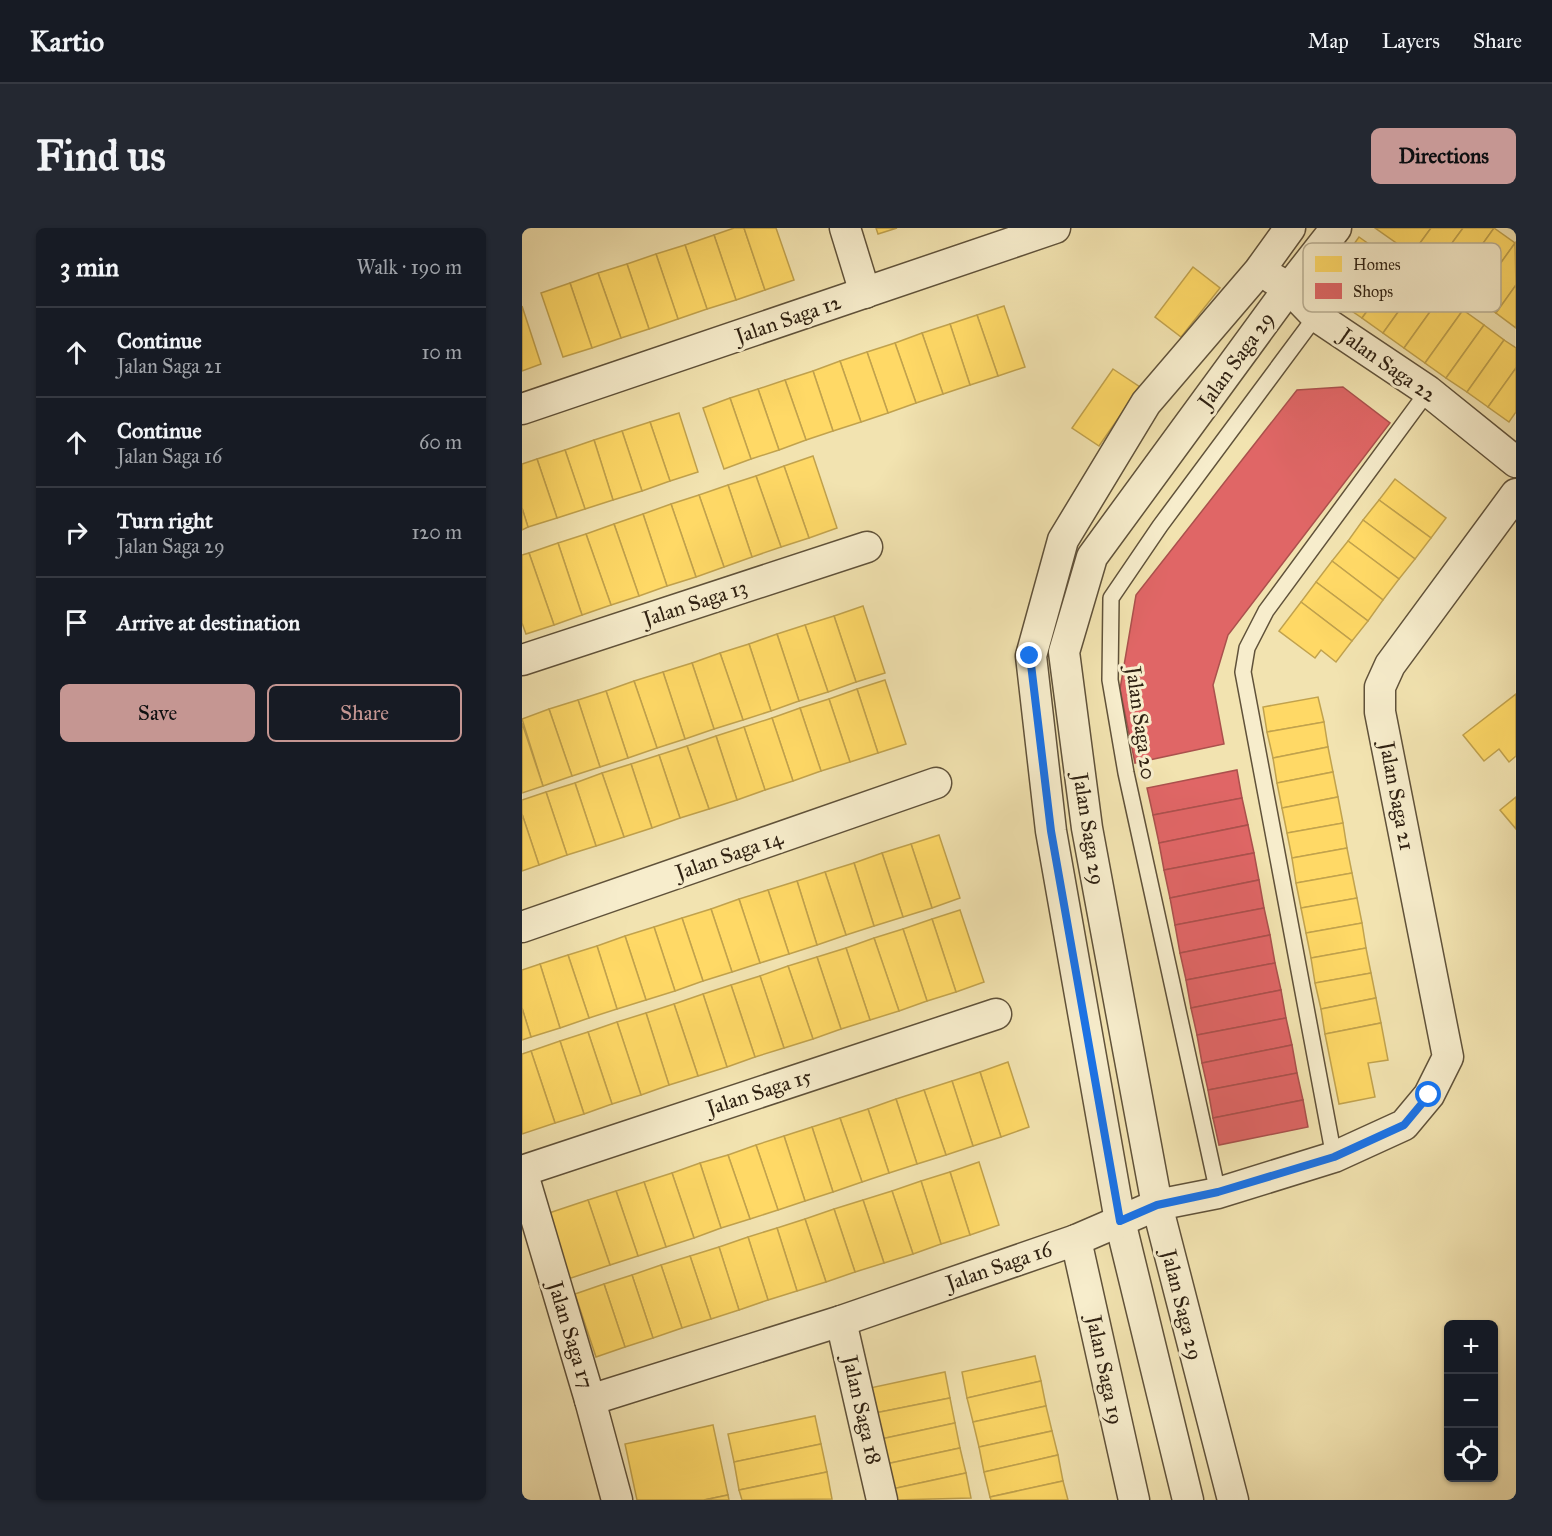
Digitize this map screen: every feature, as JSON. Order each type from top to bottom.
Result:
[{"type":"street","points":[[845,228],[865,293]]},
{"type":"street","name":"Jalan Saga 12","points":[[522,409],[1055,228]]},
{"type":"street","name":"Jalan Saga 29","points":[[1188,1500],[1120,1221],[1051,831],[1030,656],[1064,540],[1146,403],[1259,271],[1290,228]]},
{"type":"street","name":"Jalan Saga 29","points":[[1324,243],[1336,228]]},
{"type":"street","name":"Jalan Saga 29","points":[[1233,1500],[1157,1205],[1087,828],[1064,652],[1092,557],[1303,270]]},
{"type":"street","name":"Jalan Saga 22","points":[[1259,271],[1289,288],[1303,303]]},
{"type":"street","name":"Jalan Saga 22","points":[[1312,312],[1428,391],[1516,462]]},
{"type":"street","name":"Jalan Saga 21","points":[[1404,1125],[1429,1095],[1448,1057],[1380,712],[1380,687],[1390,665],[1516,494]]},
{"type":"street","name":"Jalan Saga 13","points":[[522,660],[867,547]]},
{"type":"street","name":"Jalan Saga 14","points":[[522,927],[936,783]]},
{"type":"street","name":"Jalan Saga 15","points":[[522,1171],[996,1014]]},
{"type":"street","name":"Jalan Saga 16","points":[[590,1400],[842,1321],[1076,1240],[1157,1205],[1218,1192],[1334,1157],[1404,1125]]},
{"type":"street","name":"Jalan Saga 17","points":[[522,1171],[590,1400],[617,1500]]},
{"type":"street","name":"Jalan Saga 19","points":[[1076,1240],[1134,1500]]},
{"type":"street","name":"Jalan Saga 18","points":[[842,1321],[882,1500]]},
{"type":"lane","name":"Jalan Saga 20","points":[[1218,1192],[1126,773],[1110,680],[1111,598],[1160,526],[1316,316]]},
{"type":"lane","points":[[1334,1157],[1245,684],[1243,661],[1266,611],[1428,391]]},
{"type":"building: Homes","points":[[734,228],[744,228],[765,290],[736,300],[714,235]]},
{"type":"building: Homes","points":[[744,228],[776,228],[794,280],[765,290]]},
{"type":"building: Homes","points":[[876,228],[897,228],[878,234]]},
{"type":"building: Homes","points":[[1375,228],[1431,228],[1420,243],[1396,243]]},
{"type":"building: Homes","points":[[1431,228],[1463,228],[1452,243],[1420,243]]},
{"type":"building: Homes","points":[[1463,228],[1494,228],[1483,243],[1452,243]]},
{"type":"building: Homes","points":[[1494,228],[1515,243],[1501,263],[1501,243],[1483,243]]},
{"type":"building: Homes","points":[[714,235],[736,300],[707,309],[685,245]]},
{"type":"building: Homes","points":[[1359,237],[1367,243],[1355,243]]},
{"type":"building: Homes","points":[[1515,243],[1516,285],[1501,306],[1501,263]]},
{"type":"building: Homes","points":[[685,245],[707,309],[678,319],[656,254]]},
{"type":"building: Homes","points":[[656,254],[678,319],[649,329],[627,264]]},
{"type":"building: Homes","points":[[627,264],[649,329],[621,338],[598,273]]},
{"type":"building: Homes","points":[[1193,267],[1220,288],[1181,337],[1155,317]]},
{"type":"building: Homes","points":[[598,273],[621,338],[592,348],[570,283]]},
{"type":"building: Homes","points":[[570,283],[592,348],[563,357],[541,293]]},
{"type":"building: Homes","points":[[1516,285],[1516,328],[1496,313],[1501,312],[1501,306]]},
{"type":"building: Homes","points":[[522,306],[541,364],[522,371]]},
{"type":"building: Homes","points":[[1004,306],[1025,367],[998,376],[977,315]]},
{"type":"building: Homes","points":[[1353,312],[1366,312],[1362,318]]},
{"type":"building: Homes","points":[[1366,312],[1398,312],[1383,333],[1362,318]]},
{"type":"building: Homes","points":[[1398,312],[1430,312],[1404,348],[1383,333]]},
{"type":"building: Homes","points":[[1430,312],[1462,312],[1425,363],[1404,348]]},
{"type":"building: Homes","points":[[1462,312],[1466,312],[1484,325],[1446,378],[1425,363]]},
{"type":"building: Homes","points":[[977,315],[998,376],[970,385],[950,324]]},
{"type":"building: Homes","points":[[950,324],[970,385],[943,394],[922,333]]},
{"type":"building: Homes","points":[[1484,325],[1504,340],[1467,392],[1446,378]]},
{"type":"building: Homes","points":[[922,333],[943,394],[916,403],[895,343]]},
{"type":"building: Homes","points":[[1504,340],[1516,348],[1516,368],[1488,407],[1467,392]]},
{"type":"building: Homes","points":[[895,343],[916,403],[888,413],[867,352]]},
{"type":"building: Homes","points":[[867,352],[888,413],[861,422],[840,361]]},
{"type":"building: Homes","points":[[840,361],[861,422],[833,431],[813,371]]},
{"type":"building: Homes","points":[[1516,368],[1516,412],[1509,422],[1488,407]]},
{"type":"building: Homes","points":[[1113,369],[1140,387],[1099,446],[1072,428]]},
{"type":"building: Homes","points":[[813,371],[833,431],[806,440],[785,380]]},
{"type":"building: Homes","points":[[785,380],[806,440],[779,450],[758,389]]},
{"type":"building: Homes","points":[[758,389],[779,450],[751,459],[730,398]]},
{"type":"building: Homes","points":[[730,398],[751,459],[724,469],[703,408]]},
{"type":"building: Homes","points":[[679,413],[698,472],[670,481],[650,422]]},
{"type":"building: Homes","points":[[650,422],[670,481],[642,491],[622,431]]},
{"type":"building: Homes","points":[[622,431],[642,491],[613,500],[594,440]]},
{"type":"building: Homes","points":[[594,440],[613,500],[585,509],[565,450]]},
{"type":"building: Homes","points":[[565,450],[585,509],[557,518],[537,459]]},
{"type":"building: Homes","points":[[813,456],[837,528],[809,538],[784,466]]},
{"type":"building: Homes","points":[[537,459],[557,518],[528,527],[522,508],[522,464]]},
{"type":"building: Homes","points":[[784,466],[809,538],[781,547],[756,476]]},
{"type":"building: Homes","points":[[756,476],[781,547],[752,557],[728,485]]},
{"type":"building: Homes","points":[[1395,479],[1446,518],[1431,538],[1379,500]]},
{"type":"building: Homes","points":[[728,485],[752,557],[724,567],[699,495]]},
{"type":"building: Homes","points":[[699,495],[724,567],[696,577],[671,504]]},
{"type":"building: Homes","points":[[1379,500],[1431,538],[1415,559],[1363,520]]},
{"type":"building: Homes","points":[[671,504],[696,577],[667,586],[643,514]]},
{"type":"building: Homes","points":[[522,508],[528,527],[522,530]]},
{"type":"building: Homes","points":[[643,514],[667,586],[639,596],[614,524]]},
{"type":"building: Homes","points":[[1363,520],[1415,559],[1399,579],[1348,541]]},
{"type":"building: Homes","points":[[614,524],[639,596],[611,605],[586,534]]},
{"type":"building: Homes","points":[[586,534],[611,605],[582,615],[558,543]]},
{"type":"building: Homes","points":[[1348,541],[1399,579],[1383,600],[1332,561]]},
{"type":"building: Homes","points":[[558,543],[582,615],[554,625],[529,553]]},
{"type":"building: Homes","points":[[529,553],[554,625],[526,634],[522,623],[522,555]]},
{"type":"building: Homes","points":[[1332,561],[1383,600],[1368,621],[1316,582]]},
{"type":"building: Homes","points":[[1316,582],[1368,621],[1352,641],[1301,602]]},
{"type":"building: Homes","points":[[1301,602],[1352,641],[1336,662],[1321,650],[1315,658],[1279,631]]},
{"type":"building: Homes","points":[[863,606],[885,673],[856,682],[834,616]]},
{"type":"building: Homes","points":[[834,616],[856,682],[828,692],[805,625]]},
{"type":"building: Homes","points":[[805,625],[828,692],[799,701],[777,634]]},
{"type":"building: Homes","points":[[777,634],[799,701],[771,711],[749,644]]},
{"type":"building: Homes","points":[[749,644],[771,711],[743,720],[720,653]]},
{"type":"building: Homes","points":[[720,653],[743,720],[714,729],[692,663]]},
{"type":"building: Homes","points":[[692,663],[714,729],[685,739],[663,672]]},
{"type":"building: Homes","points":[[663,672],[685,739],[657,748],[634,681]]},
{"type":"building: Homes","points":[[885,680],[906,744],[878,753],[857,689]]},
{"type":"building: Homes","points":[[634,681],[657,748],[628,758],[606,691]]},
{"type":"building: Homes","points":[[857,689],[878,753],[850,762],[829,699]]},
{"type":"building: Homes","points":[[606,691],[628,758],[600,767],[578,700]]},
{"type":"building: Homes","points":[[1516,694],[1516,756],[1509,762],[1499,749],[1484,761],[1463,735]]},
{"type":"building: Homes","points":[[1318,697],[1324,722],[1267,732],[1263,707]]},
{"type":"building: Homes","points":[[829,699],[850,762],[821,771],[800,708]]},
{"type":"building: Homes","points":[[578,700],[600,767],[572,776],[549,709]]},
{"type":"building: Homes","points":[[800,708],[821,771],[793,781],[772,718]]},
{"type":"building: Homes","points":[[549,709],[572,776],[543,786],[522,719]]},
{"type":"building: Homes","points":[[772,718],[793,781],[765,790],[744,727]]},
{"type":"building: Homes","points":[[1324,722],[1328,747],[1273,758],[1267,732]]},
{"type":"building: Homes","points":[[522,723],[543,786],[522,793]]},
{"type":"building: Homes","points":[[744,727],[765,790],[737,800],[716,736]]},
{"type":"building: Homes","points":[[716,736],[737,800],[709,809],[687,746]]},
{"type":"building: Homes","points":[[687,746],[709,809],[680,818],[659,755]]},
{"type":"building: Homes","points":[[1328,747],[1333,772],[1277,783],[1273,758]]},
{"type":"building: Homes","points":[[659,755],[680,818],[652,828],[631,764]]},
{"type":"building: Homes","points":[[631,764],[652,828],[624,837],[602,773]]},
{"type":"building: Homes","points":[[1333,772],[1338,797],[1282,808],[1277,783]]},
{"type":"building: Homes","points":[[602,773],[624,837],[596,846],[575,783]]},
{"type":"building: Homes","points":[[575,783],[596,846],[567,855],[546,792]]},
{"type":"building: Homes","points":[[546,792],[567,855],[539,865],[522,814],[522,800]]},
{"type":"building: Homes","points":[[1338,797],[1343,823],[1287,833],[1282,808]]},
{"type":"building: Homes","points":[[1516,797],[1516,829],[1500,810]]},
{"type":"building: Homes","points":[[522,814],[539,865],[522,871]]},
{"type":"building: Homes","points":[[1343,823],[1347,848],[1292,858],[1287,833]]},
{"type":"building: Homes","points":[[939,835],[960,898],[932,908],[911,844]]},
{"type":"building: Homes","points":[[911,844],[932,908],[903,917],[882,853]]},
{"type":"building: Homes","points":[[1347,848],[1352,873],[1296,883],[1292,858]]},
{"type":"building: Homes","points":[[882,853],[903,917],[874,926],[854,863]]},
{"type":"building: Homes","points":[[854,863],[874,926],[846,935],[825,872]]},
{"type":"building: Homes","points":[[825,872],[846,935],[817,945],[797,881]]},
{"type":"building: Homes","points":[[1352,873],[1357,898],[1301,908],[1296,883]]},
{"type":"building: Homes","points":[[797,881],[817,945],[789,954],[768,890]]},
{"type":"building: Homes","points":[[768,890],[789,954],[760,963],[739,899]]},
{"type":"building: Homes","points":[[1357,898],[1362,923],[1306,933],[1301,908]]},
{"type":"building: Homes","points":[[739,899],[760,963],[732,972],[711,909]]},
{"type":"building: Homes","points":[[711,909],[732,972],[703,981],[682,918]]},
{"type":"building: Homes","points":[[960,910],[984,982],[956,992],[932,919]]},
{"type":"building: Homes","points":[[682,918],[703,981],[675,991],[654,927]]},
{"type":"building: Homes","points":[[932,919],[956,992],[927,1001],[903,929]]},
{"type":"building: Homes","points":[[1362,923],[1366,948],[1311,958],[1306,933]]},
{"type":"building: Homes","points":[[654,927],[675,991],[646,1000],[625,936]]},
{"type":"building: Homes","points":[[903,929],[927,1001],[899,1011],[874,938]]},
{"type":"building: Homes","points":[[625,936],[646,1000],[617,1009],[597,946]]},
{"type":"building: Homes","points":[[874,938],[899,1011],[870,1020],[846,948]]},
{"type":"building: Homes","points":[[597,946],[617,1009],[589,1018],[568,955]]},
{"type":"building: Homes","points":[[846,948],[870,1020],[841,1029],[817,957]]},
{"type":"building: Homes","points":[[1366,948],[1371,973],[1315,983],[1311,958]]},
{"type":"building: Homes","points":[[568,955],[589,1018],[560,1028],[540,964]]},
{"type":"building: Homes","points":[[817,957],[841,1029],[813,1039],[788,966]]},
{"type":"building: Homes","points":[[540,964],[560,1028],[531,1037],[522,1008],[522,970]]},
{"type":"building: Homes","points":[[788,966],[813,1039],[784,1048],[760,976]]},
{"type":"building: Homes","points":[[1371,973],[1376,998],[1321,1009],[1315,983]]},
{"type":"building: Homes","points":[[760,976],[784,1048],[755,1057],[731,985]]},
{"type":"building: Homes","points":[[731,985],[755,1057],[727,1067],[703,994]]},
{"type":"building: Homes","points":[[703,994],[727,1067],[698,1076],[674,1004]]},
{"type":"building: Homes","points":[[1376,998],[1381,1023],[1325,1034],[1321,1009]]},
{"type":"building: Homes","points":[[674,1004],[698,1076],[669,1085],[646,1013]]},
{"type":"building: Homes","points":[[522,1008],[531,1037],[522,1040]]},
{"type":"building: Homes","points":[[646,1013],[669,1085],[641,1095],[617,1022]]},
{"type":"building: Homes","points":[[617,1022],[641,1095],[612,1104],[588,1032]]},
{"type":"building: Homes","points":[[1381,1023],[1388,1060],[1368,1063],[1375,1097],[1339,1104],[1325,1034]]},
{"type":"building: Homes","points":[[588,1032],[612,1104],[584,1114],[560,1041]]},
{"type":"building: Homes","points":[[560,1041],[584,1114],[555,1123],[531,1051]]},
{"type":"building: Homes","points":[[531,1051],[555,1123],[522,1134],[522,1054]]},
{"type":"building: Homes","points":[[1008,1062],[1029,1127],[1001,1137],[980,1072]]},
{"type":"building: Homes","points":[[980,1072],[1001,1137],[973,1146],[952,1081]]},
{"type":"building: Homes","points":[[952,1081],[973,1146],[946,1155],[924,1090]]},
{"type":"building: Homes","points":[[924,1090],[946,1155],[917,1164],[896,1099]]},
{"type":"building: Homes","points":[[896,1099],[917,1164],[889,1173],[868,1109]]},
{"type":"building: Homes","points":[[868,1109],[889,1173],[862,1182],[840,1118]]},
{"type":"building: Homes","points":[[840,1118],[862,1182],[833,1192],[812,1127]]},
{"type":"building: Homes","points":[[812,1127],[833,1192],[805,1201],[784,1136]]},
{"type":"building: Homes","points":[[784,1136],[805,1201],[778,1210],[756,1145]]},
{"type":"building: Homes","points":[[756,1145],[778,1210],[750,1219],[728,1155]]},
{"type":"building: Homes","points":[[728,1155],[750,1219],[721,1228],[700,1163]]},
{"type":"building: Homes","points":[[979,1162],[999,1225],[970,1235],[950,1172]]},
{"type":"building: Homes","points":[[700,1163],[721,1228],[694,1238],[672,1173]]},
{"type":"building: Homes","points":[[950,1172],[970,1235],[941,1244],[921,1181]]},
{"type":"building: Homes","points":[[672,1173],[694,1238],[666,1247],[644,1182]]},
{"type":"building: Homes","points":[[921,1181],[941,1244],[913,1254],[892,1191]]},
{"type":"building: Homes","points":[[644,1182],[666,1247],[638,1256],[616,1191]]},
{"type":"building: Homes","points":[[616,1191],[638,1256],[610,1265],[588,1200]]},
{"type":"building: Homes","points":[[892,1191],[913,1254],[884,1263],[863,1200]]},
{"type":"building: Homes","points":[[588,1200],[610,1265],[556,1283],[534,1218]]},
{"type":"building: Homes","points":[[863,1200],[884,1263],[855,1272],[834,1209]]},
{"type":"building: Homes","points":[[834,1209],[855,1272],[826,1282],[805,1219]]},
{"type":"building: Homes","points":[[805,1219],[826,1282],[797,1291],[777,1228]]},
{"type":"building: Homes","points":[[777,1228],[797,1291],[768,1300],[748,1237]]},
{"type":"building: Homes","points":[[748,1237],[768,1300],[739,1310],[719,1247]]},
{"type":"building: Homes","points":[[719,1247],[739,1310],[711,1319],[690,1256]]},
{"type":"building: Homes","points":[[690,1256],[711,1319],[682,1328],[661,1265]]},
{"type":"building: Homes","points":[[661,1265],[682,1328],[653,1338],[632,1275]]},
{"type":"building: Homes","points":[[632,1275],[653,1338],[625,1347],[604,1284]]},
{"type":"building: Homes","points":[[604,1284],[625,1347],[596,1357],[575,1294]]},
{"type":"building: Homes","points":[[1035,1356],[1041,1381],[967,1398],[962,1372]]},
{"type":"building: Homes","points":[[945,1372],[950,1398],[875,1413],[870,1388]]},
{"type":"building: Homes","points":[[1041,1381],[1046,1406],[973,1422],[967,1398]]},
{"type":"building: Homes","points":[[950,1398],[955,1423],[881,1439],[875,1413]]},
{"type":"building: Homes","points":[[1046,1406],[1052,1431],[979,1447],[973,1422]]},
{"type":"building: Homes","points":[[815,1416],[821,1444],[734,1462],[728,1434]]},
{"type":"building: Homes","points":[[955,1423],[960,1448],[886,1464],[881,1439]]},
{"type":"building: Homes","points":[[713,1425],[728,1495],[704,1500],[637,1500],[625,1444]]},
{"type":"building: Homes","points":[[1052,1431],[1058,1455],[984,1472],[979,1447]]},
{"type":"building: Homes","points":[[821,1444],[827,1472],[739,1490],[734,1462]]},
{"type":"building: Homes","points":[[960,1448],[966,1473],[892,1489],[886,1464]]},
{"type":"building: Homes","points":[[1058,1455],[1063,1481],[990,1497],[984,1472]]},
{"type":"building: Homes","points":[[827,1472],[832,1499],[742,1500],[739,1490]]},
{"type":"building: Homes","points":[[966,1473],[971,1498],[894,1500],[892,1489]]},
{"type":"building: Homes","points":[[1063,1481],[1068,1500],[991,1500],[990,1497]]},
{"type":"building: Homes","points":[[728,1495],[729,1500],[704,1500]]},
{"type":"building: Shops","points":[[1343,387],[1390,423],[1228,635],[1213,685],[1224,744],[1135,763],[1120,689],[1136,595],[1297,390]]},
{"type":"building: Shops","points":[[1237,770],[1242,798],[1153,815],[1147,788]]},
{"type":"building: Shops","points":[[1242,798],[1248,825],[1159,843],[1153,815]]},
{"type":"building: Shops","points":[[1248,825],[1254,853],[1164,870],[1159,843]]},
{"type":"building: Shops","points":[[1254,853],[1259,880],[1170,898],[1164,870]]},
{"type":"building: Shops","points":[[1259,880],[1264,908],[1175,925],[1170,898]]},
{"type":"building: Shops","points":[[1264,908],[1270,935],[1180,953],[1175,925]]},
{"type":"building: Shops","points":[[1270,935],[1275,963],[1186,980],[1180,953]]},
{"type":"building: Shops","points":[[1275,963],[1281,990],[1191,1008],[1186,980]]},
{"type":"building: Shops","points":[[1281,990],[1286,1018],[1197,1035],[1191,1008]]},
{"type":"building: Shops","points":[[1286,1018],[1292,1045],[1202,1063],[1197,1035]]},
{"type":"building: Shops","points":[[1292,1045],[1297,1073],[1208,1090],[1202,1063]]},
{"type":"building: Shops","points":[[1297,1073],[1303,1100],[1213,1118],[1208,1090]]},
{"type":"building: Shops","points":[[1303,1100],[1308,1127],[1219,1145],[1213,1118]]},
{"type":"route","points":[[1030,656],[1051,831],[1120,1221],[1157,1205],[1218,1192],[1334,1157],[1404,1125],[1429,1095]]}]
